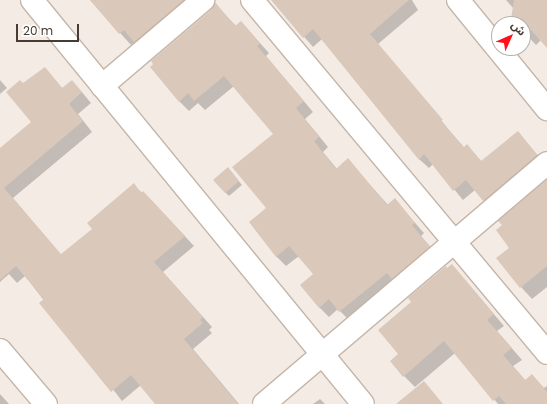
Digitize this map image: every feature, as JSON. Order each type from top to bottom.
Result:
[{"type":"street","points":[[32,0],[363,404]]},
{"type":"street","points":[[102,86],[203,0]]},
{"type":"street","points":[[252,0],[456,241],[547,353]]},
{"type":"street","points":[[458,0],[547,109]]},
{"type":"street","points":[[264,404],[547,163]]},
{"type":"street","points":[[0,350],[46,404]]},
{"type":"building","points":[[90,0],[184,0],[134,42],[124,30],[119,34]]},
{"type":"building","points":[[271,0],[409,0],[370,34],[443,120],[441,121],[464,147],[467,144],[481,161],[518,131],[537,155],[483,201],[466,180],[453,191],[424,154],[419,160],[313,29],[303,38]]},
{"type":"building","points":[[514,0],[547,0],[547,48],[531,30],[531,16],[511,16]]},
{"type":"building","points":[[215,2],[235,26],[241,21],[260,43],[257,46],[304,101],[296,108],[319,137],[314,141],[336,169],[348,158],[387,205],[395,198],[415,223],[412,225],[430,247],[392,279],[387,273],[339,312],[329,299],[319,308],[300,285],[313,274],[289,246],[276,257],[249,222],[266,208],[232,167],[273,134],[224,76],[194,101],[188,93],[179,102],[150,67],[153,64],[151,61],[211,10]]},
{"type":"building","points":[[45,67],[62,88],[72,80],[82,92],[69,104],[83,121],[4,188],[61,254],[92,229],[87,223],[134,183],[141,193],[143,191],[185,236],[154,262],[203,317],[200,320],[203,323],[184,339],[238,404],[155,404],[131,375],[111,392],[39,303],[44,299],[16,266],[0,280],[0,148],[31,122],[6,92],[20,80],[23,83]]},
{"type":"building","points":[[228,167],[239,181],[225,193],[213,180]]},
{"type":"building","points":[[547,179],[547,266],[520,288],[496,258],[509,248],[496,230],[502,225],[498,221]]},
{"type":"building","points":[[452,264],[494,314],[487,320],[512,348],[503,355],[525,380],[532,374],[547,392],[547,404],[506,404],[499,396],[493,401],[444,341],[403,377],[390,361],[398,354],[378,330],[411,302],[408,298],[446,266],[447,268]]},
{"type":"building","points":[[424,381],[443,404],[396,404]]}]
